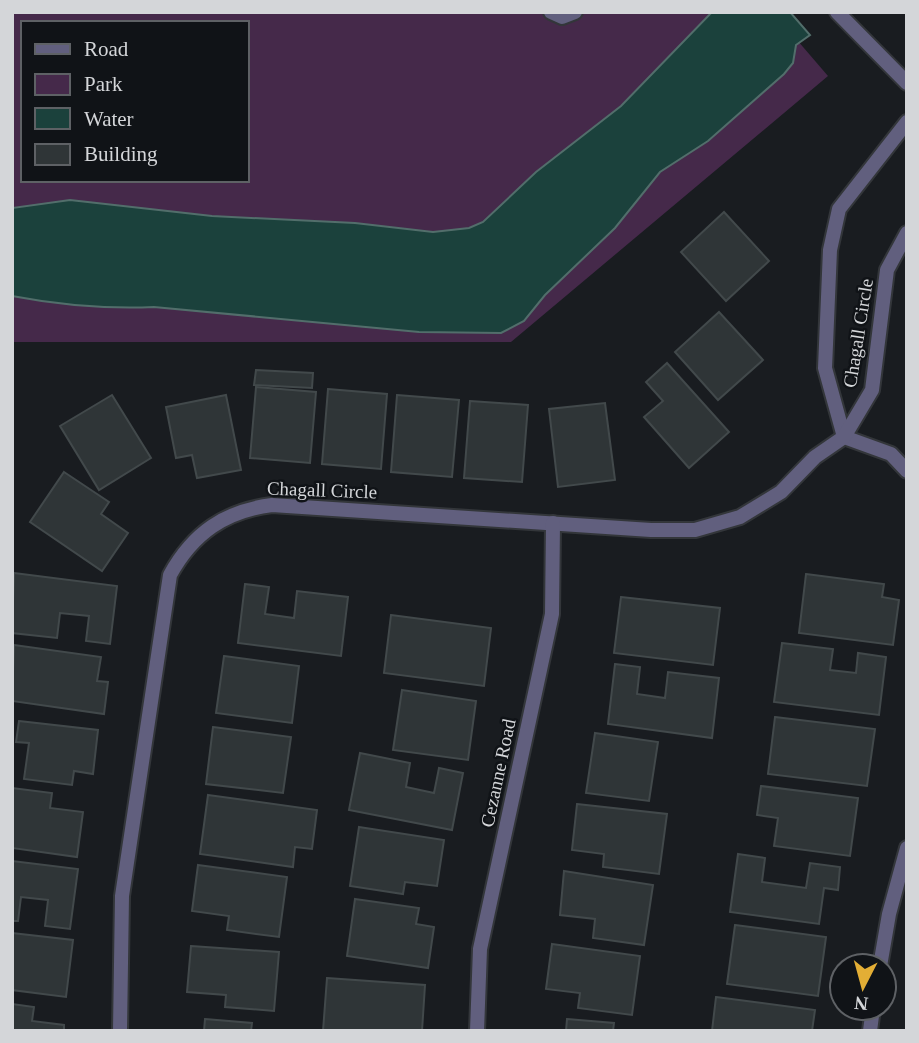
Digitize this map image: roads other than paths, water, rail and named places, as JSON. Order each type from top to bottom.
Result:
[{"type":"street","points":[[551,12],[562,17],[575,12]]},
{"type":"street","points":[[837,12],[907,83]]},
{"type":"street","name":"Chagall Circle","points":[[845,437],[825,368],[830,250],[839,209],[907,122]]},
{"type":"street","name":"Chagall Circle","points":[[120,1031],[122,896],[170,575],[194,539],[230,515],[272,505],[651,530],[695,530],[717,526],[781,492],[815,457],[845,437],[872,390],[887,270],[907,233]]},
{"type":"street","points":[[845,437],[891,454],[907,471]]},
{"type":"street","name":"Cezanne Road","points":[[477,1031],[480,949],[552,614],[553,523]]},
{"type":"street","points":[[882,952],[888,914],[907,848]]},
{"type":"water","points":[[712,12],[790,12],[810,35],[796,45],[793,63],[784,74],[708,141],[660,172],[615,228],[545,295],[524,321],[501,333],[419,332],[154,307],[83,306],[12,296],[12,208],[70,200],[212,216],[355,223],[433,232],[469,228],[483,222],[536,172],[621,106]]}]
